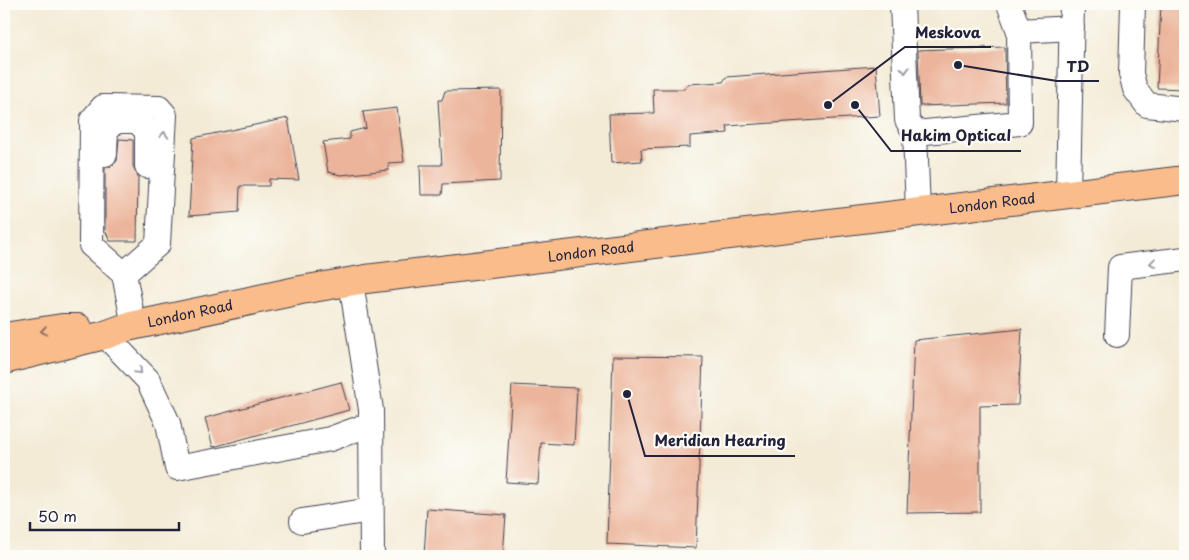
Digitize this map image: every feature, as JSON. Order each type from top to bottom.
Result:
[{"type":"main road","name":"London Road","points":[[4,360],[122,329],[301,290],[351,282],[1185,180]]},
{"type":"main road","points":[[4,337],[62,328],[122,329]]},
{"type":"street","points":[[902,4],[907,120],[915,133],[918,212]]},
{"type":"street","points":[[915,133],[1020,123],[1019,31],[1009,4]]},
{"type":"street","points":[[1068,194],[1072,4]]},
{"type":"street","points":[[1133,4],[1131,74],[1135,89],[1147,105],[1185,109]]},
{"type":"street","points":[[1019,31],[1072,28]]},
{"type":"street","points":[[124,274],[91,245],[92,120],[103,107],[158,108],[165,115],[158,244],[124,274],[122,329],[168,423],[177,468],[330,439],[371,424]]},
{"type":"street","points":[[1117,335],[1120,267],[1185,259]]},
{"type":"street","points":[[351,282],[371,410],[372,556]]},
{"type":"street","points":[[302,522],[371,510]]},
{"type":"building","points":[[1161,4],[1185,4],[1185,89],[1157,88]]},
{"type":"building","points":[[1005,47],[1006,103],[920,106],[918,50]]},
{"type":"building","points":[[876,66],[880,116],[727,126],[728,133],[690,136],[690,147],[641,149],[642,161],[611,163],[609,114],[654,113],[653,89],[684,89],[687,84],[723,82],[726,77]]},
{"type":"building","points":[[501,90],[500,181],[443,184],[442,195],[421,195],[420,165],[442,165],[438,100],[442,100],[445,91]]},
{"type":"building","points":[[397,108],[404,162],[388,163],[389,170],[341,175],[328,172],[323,142],[350,139],[350,132],[366,128],[363,112]]},
{"type":"building","points":[[288,118],[299,180],[269,179],[269,186],[240,186],[239,212],[189,216],[193,138]]},
{"type":"building","points":[[119,139],[133,140],[133,166],[138,176],[137,241],[110,241],[105,230],[105,168],[112,166],[117,161]]},
{"type":"building","points":[[1022,329],[1018,405],[980,406],[980,512],[907,513],[914,340]]},
{"type":"building","points":[[613,356],[703,357],[696,548],[607,544]]},
{"type":"building","points":[[341,382],[349,410],[213,447],[205,418]]},
{"type":"building","points":[[512,385],[577,388],[574,445],[541,443],[538,484],[506,482]]},
{"type":"building","points":[[427,509],[506,515],[503,556],[424,556]]},
{"type":"place","name":"TD","points":[[958,65]]},
{"type":"place","name":"Meskova","points":[[828,105]]},
{"type":"place","name":"Hakim Optical","points":[[855,105]]},
{"type":"place","name":"Meridian Hearing","points":[[627,394]]}]
